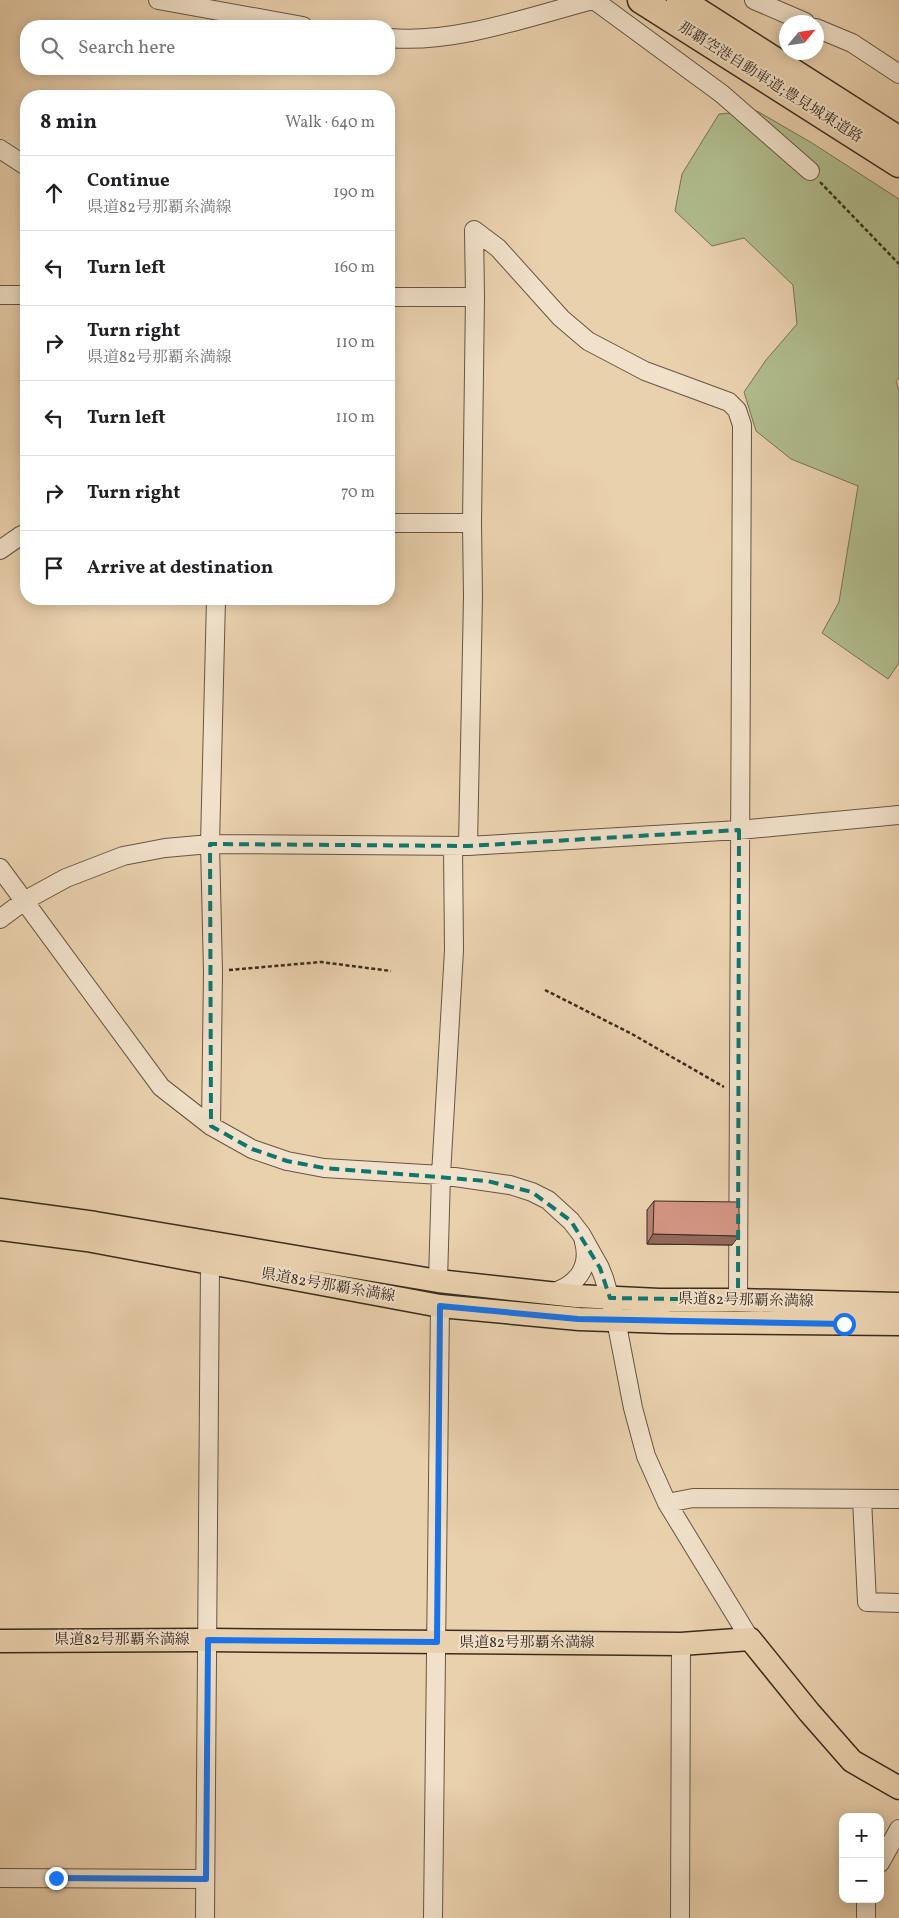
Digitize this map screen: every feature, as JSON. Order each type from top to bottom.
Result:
[{"type":"highway","name":"那覇空港自動車道;豊見城東道路","points":[[641,0],[899,164]]},
{"type":"highway","name":"那覇空港自動車道;豊見城東道路","points":[[680,0],[899,140]]},
{"type":"main road","name":"県道82号那覇糸満線","points":[[0,1210],[95,1222],[438,1281],[551,1293],[610,1298],[899,1304]]},
{"type":"main road","name":"県道82号那覇糸満線","points":[[0,1229],[87,1240],[440,1306],[578,1319],[899,1324]]},
{"type":"main road","name":"県道82号那覇糸満線","points":[[0,1641],[208,1640],[681,1644],[750,1639]]},
{"type":"main road","points":[[750,1639],[809,1712],[852,1761],[899,1788]]},
{"type":"street","points":[[158,0],[270,20]]},
{"type":"street","points":[[395,39],[410,40],[465,33],[593,0],[722,94],[810,171]]},
{"type":"street","points":[[754,0],[789,15]]},
{"type":"street","points":[[824,31],[852,43],[899,74]]},
{"type":"street","points":[[0,149],[20,162]]},
{"type":"street","points":[[438,1281],[473,597],[474,230],[498,248],[561,318],[588,341],[646,371],[730,402],[737,410],[742,425],[738,1300]]},
{"type":"street","points":[[0,295],[20,296]]},
{"type":"street","points":[[395,297],[475,298]]},
{"type":"street","points":[[395,523],[472,523]]},
{"type":"street","points":[[0,550],[20,536]]},
{"type":"street","points":[[211,1126],[213,972],[210,844],[216,605]]},
{"type":"street","points":[[0,919],[24,901],[66,878],[123,856],[165,848],[210,844],[461,846],[740,830],[899,815]]},
{"type":"street","points":[[0,868],[161,1087],[211,1126],[252,1149],[287,1161],[324,1168],[442,1175],[510,1185],[532,1192],[554,1206],[571,1221],[581,1234],[600,1268],[610,1298],[633,1408],[646,1456],[667,1502],[750,1639]]},
{"type":"street","points":[[551,1293],[569,1286],[580,1276],[584,1268],[586,1255],[581,1234]]},
{"type":"street","points":[[205,1918],[210,1264]]},
{"type":"street","points":[[433,1918],[440,1306]]},
{"type":"street","points":[[667,1502],[692,1498],[899,1499]]},
{"type":"street","points":[[862,1499],[866,1602],[899,1603]]},
{"type":"street","points":[[680,1918],[681,1644]]},
{"type":"street","points":[[883,1858],[899,1828]]},
{"type":"street","points":[[0,1878],[206,1879]]},
{"type":"street","points":[[866,1903],[866,1918]]},
{"type":"path","points":[[810,171],[899,264]]},
{"type":"path","points":[[213,972],[321,962],[391,971]]},
{"type":"path","points":[[545,990],[632,1034],[739,1095]]},
{"type":"highlighted area","points":[[739,830],[738,1300],[610,1298],[600,1268],[571,1221],[532,1192],[487,1181],[324,1168],[287,1161],[252,1149],[211,1126],[210,844],[468,846]]},
{"type":"green space","points":[[757,111],[812,143],[899,199],[899,378],[896,381],[899,392],[899,663],[888,679],[822,633],[839,602],[858,486],[791,459],[756,431],[744,392],[766,360],[797,324],[793,285],[744,238],[712,246],[675,211],[682,174],[719,114]]},
{"type":"building","points":[[654,1201],[739,1202],[739,1236],[653,1234]]},
{"type":"route","points":[[56,1878],[206,1879],[208,1640],[437,1642],[440,1306],[578,1319],[844,1324]]}]
